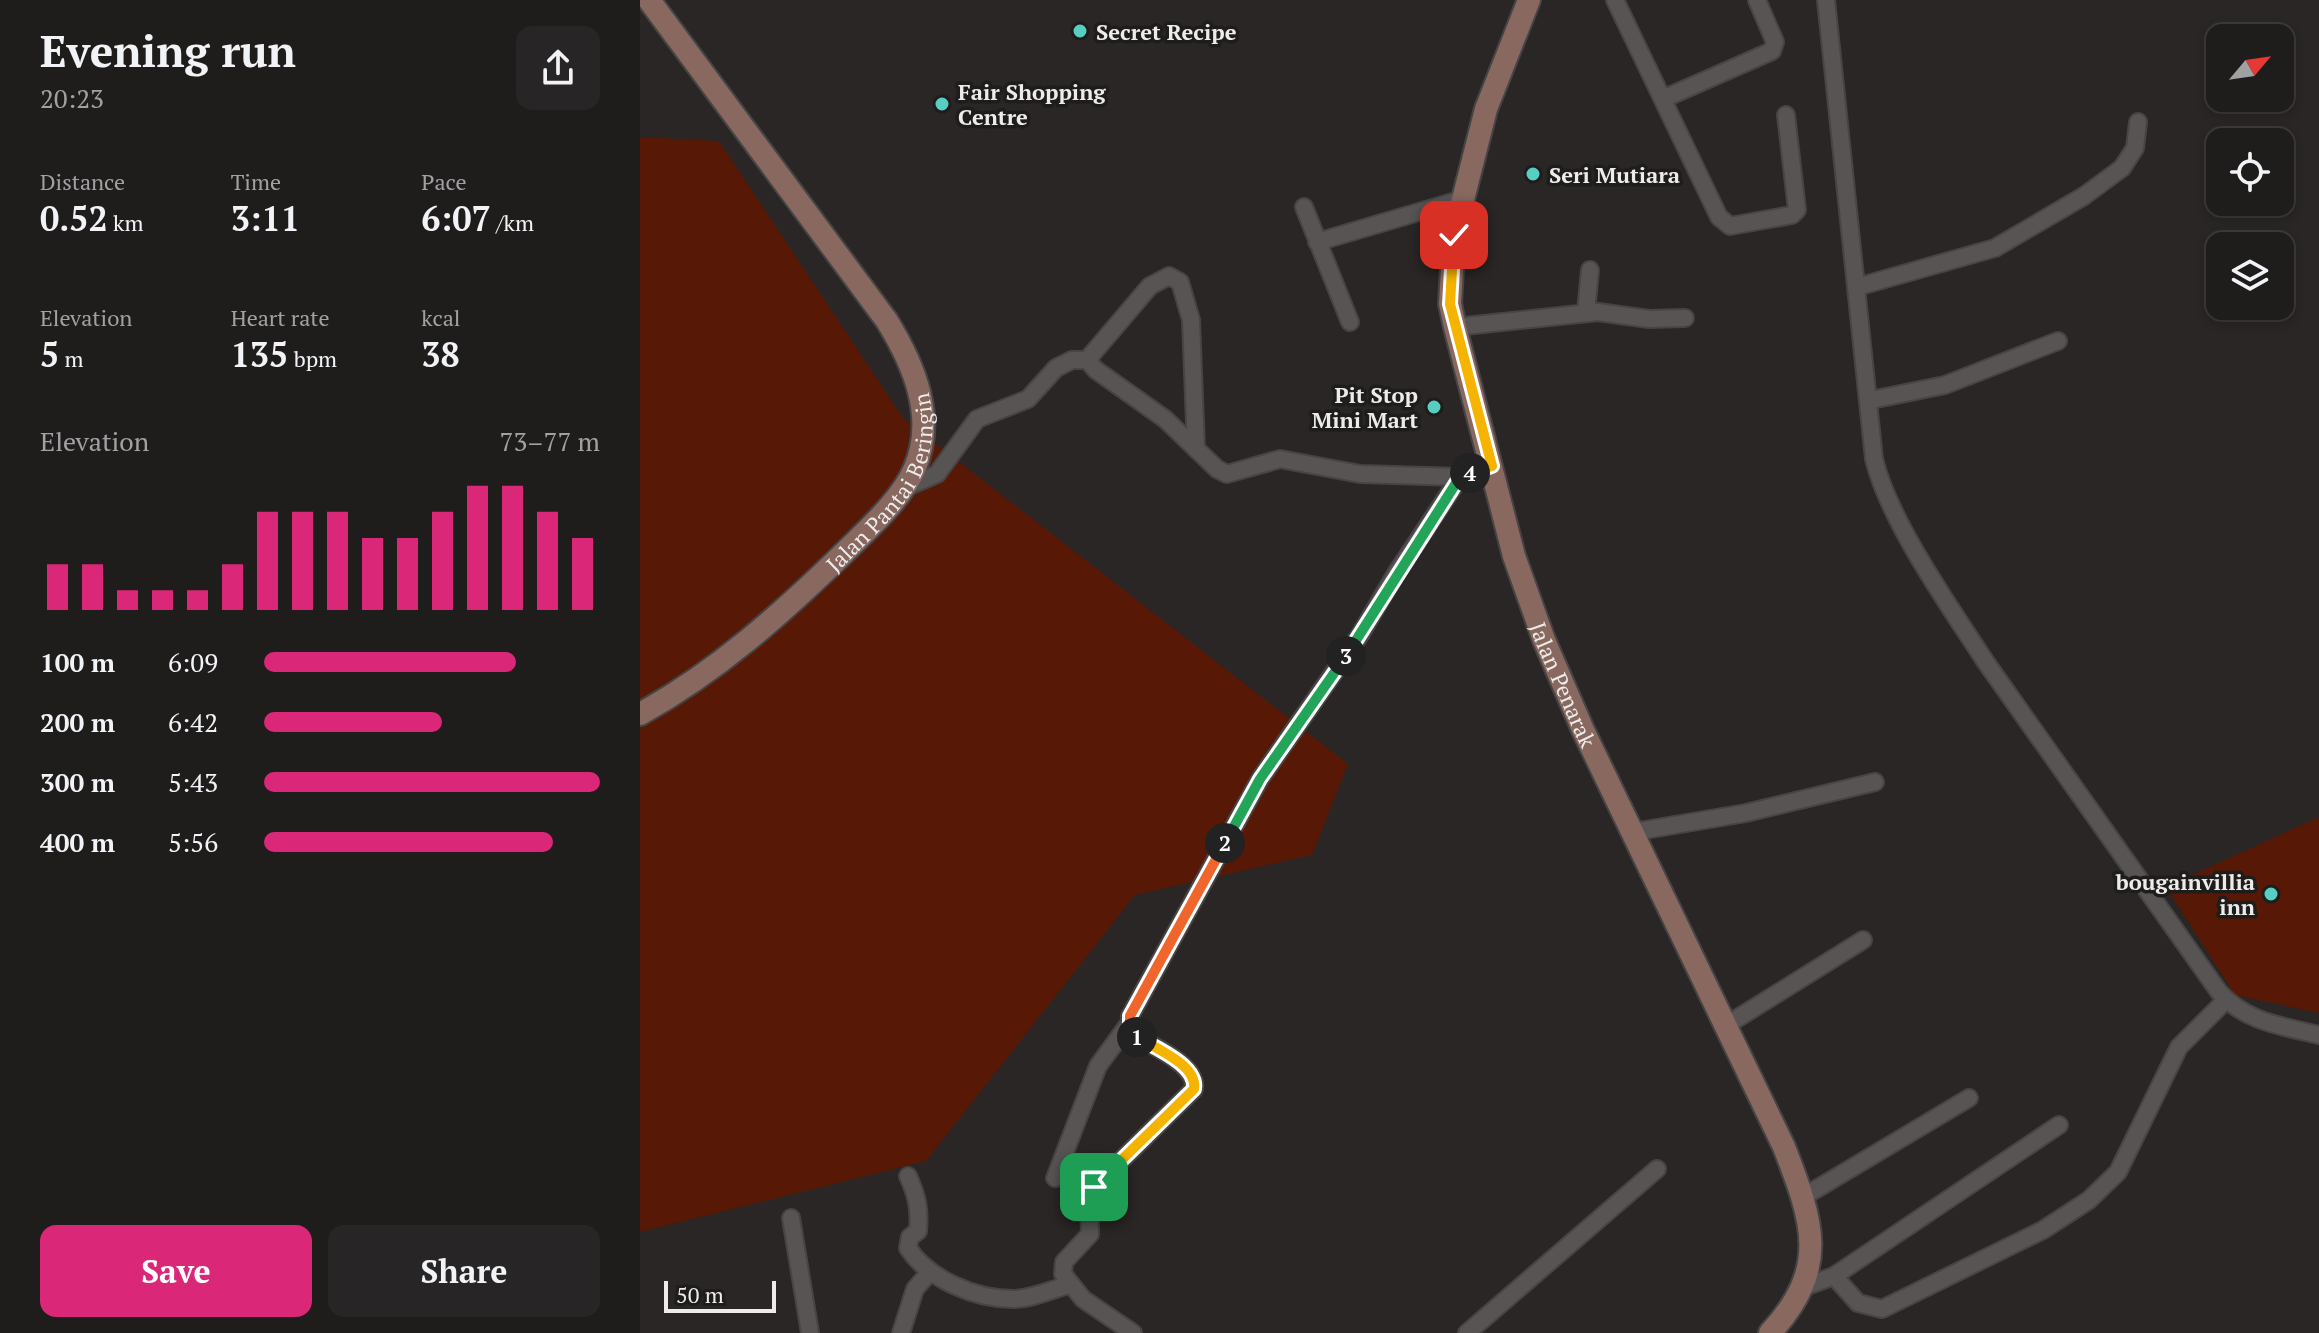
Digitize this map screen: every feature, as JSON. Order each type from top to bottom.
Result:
[{"type":"street","name":"Jalan Pantai Beringin","points":[[640,714],[726,659],[790,605],[867,530],[914,470],[922,427],[918,384],[904,349],[887,321],[649,0]]},
{"type":"street","name":"Jalan Penarak","points":[[1529,0],[1494,86],[1454,235],[1451,277],[1455,327],[1514,556],[1544,640],[1803,1197],[1811,1233],[1804,1287],[1770,1333]]},
{"type":"street","points":[[1615,0],[1665,98],[1719,217],[1730,226],[1792,215],[1797,210],[1786,115]]},
{"type":"street","points":[[1665,98],[1772,51],[1775,42],[1757,0]]},
{"type":"street","points":[[1826,0],[1871,400],[1874,459],[1879,480],[1949,607],[2226,1000],[2252,1019],[2319,1035]]},
{"type":"street","points":[[1857,287],[1995,248],[2071,204],[2122,168],[2135,148],[2138,122]]},
{"type":"street","points":[[1317,242],[1463,199]]},
{"type":"street","points":[[1304,207],[1350,322]]},
{"type":"street","points":[[1586,312],[1590,270]]},
{"type":"street","points":[[1087,360],[1150,286],[1169,276],[1180,282],[1191,320],[1196,449]]},
{"type":"street","points":[[1455,327],[1586,312],[1649,319],[1685,318]]},
{"type":"street","points":[[1871,400],[1945,385],[2058,341]]},
{"type":"street","points":[[902,489],[937,474],[977,419],[1028,399],[1056,368],[1072,360],[1087,360],[1096,370],[1165,419],[1227,474],[1280,459],[1360,474],[1460,477],[1492,466]]},
{"type":"street","points":[[1055,1178],[1098,1066],[1128,1025],[1260,779],[1360,635],[1395,575],[1460,477]]},
{"type":"street","points":[[1633,832],[1746,813],[1875,782]]},
{"type":"street","points":[[1725,1026],[1863,940]]},
{"type":"street","points":[[1834,1276],[1858,1303],[1882,1309],[2043,1230],[2089,1200],[2118,1172],[2179,1047],[2226,1000]]},
{"type":"street","points":[[1128,1025],[1130,1033],[1189,1070],[1195,1081],[1194,1089],[1094,1187],[1089,1203],[1090,1234],[1064,1262],[1068,1285],[1133,1333]]},
{"type":"street","points":[[1803,1197],[1969,1098]]},
{"type":"street","points":[[1804,1287],[1834,1276],[2059,1125]]},
{"type":"street","points":[[1467,1333],[1657,1169]]},
{"type":"street","points":[[908,1176],[918,1197],[920,1215],[918,1231],[910,1237],[908,1248],[929,1273],[961,1287],[1015,1299],[1068,1285]]},
{"type":"street","points":[[791,1218],[810,1333]]},
{"type":"street","points":[[901,1333],[915,1289],[929,1273]]},
{"type":"shaded area","points":[[640,137],[719,141],[903,418],[1348,764],[1312,855],[1135,895],[926,1161],[640,1232]]},
{"type":"shaded area","points":[[2319,817],[2319,1013],[2235,995],[2166,887]]},
{"type":"place","name":"Secret Recipe","points":[[1080,31]]},
{"type":"place","name":"Fair Shopping Centre","points":[[942,104]]},
{"type":"place","name":"Seri Mutiara","points":[[1533,174]]},
{"type":"place","name":"Pit Stop Mini Mart","points":[[1434,407]]},
{"type":"place","name":"bougainvillia inn","points":[[2271,894]]},
{"type":"route","points":[[1094,1187],[1194,1089],[1195,1081],[1189,1070],[1130,1033],[1128,1025],[1130,1016],[1260,779],[1360,635],[1395,575],[1460,477],[1492,466],[1450,304],[1454,235]]}]
